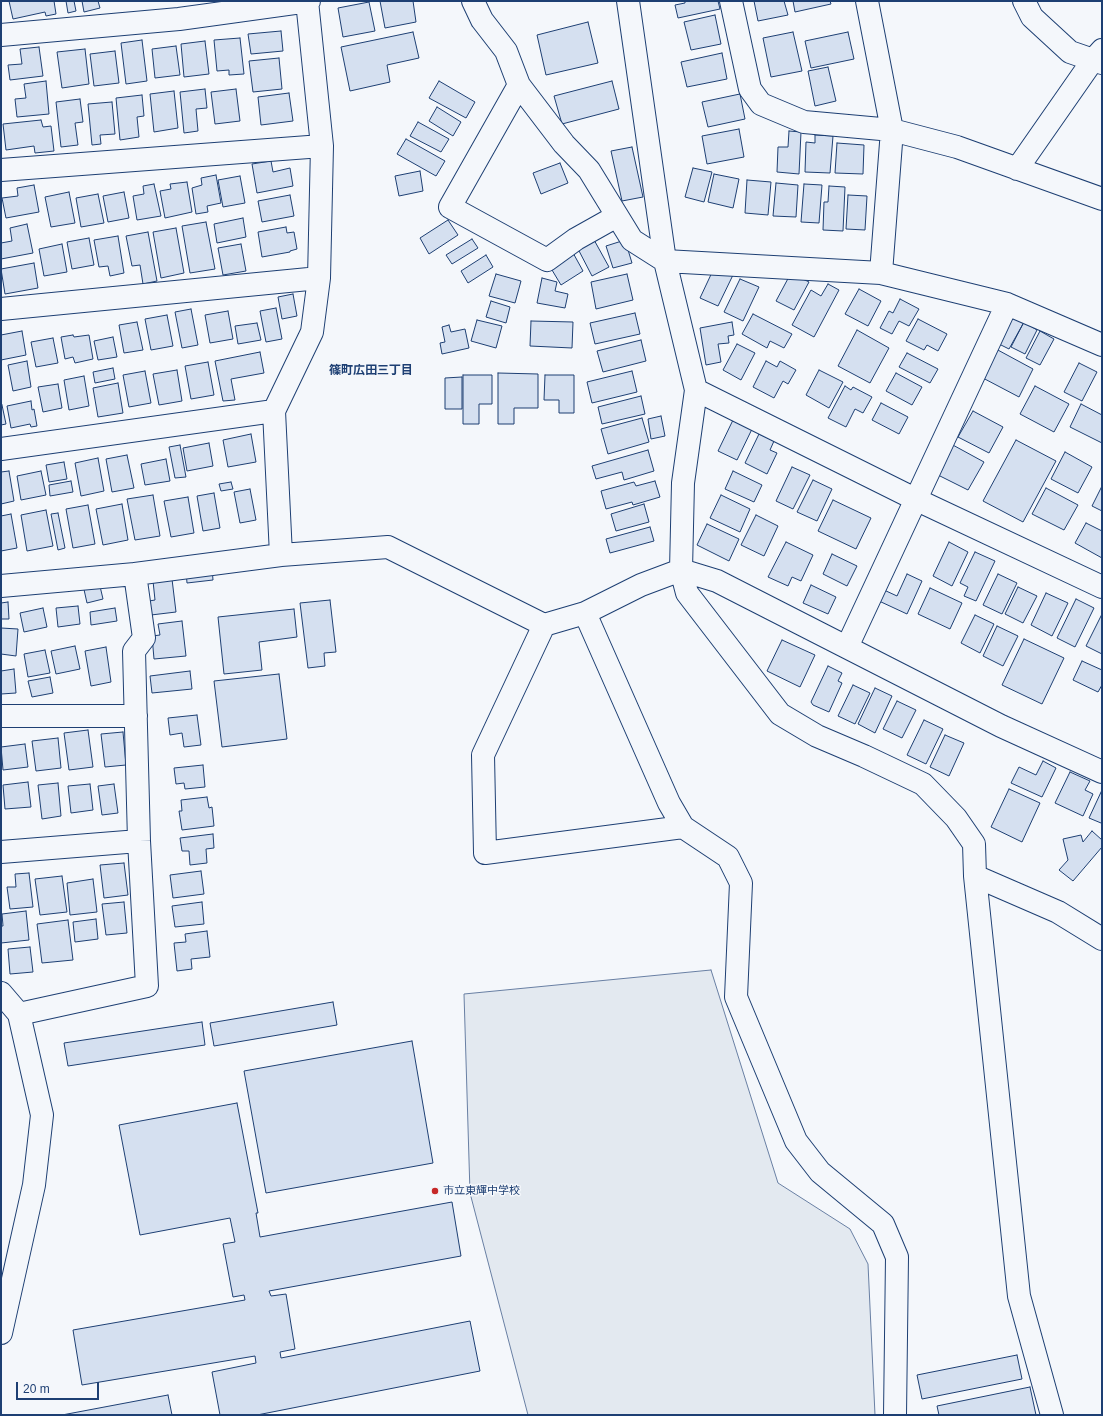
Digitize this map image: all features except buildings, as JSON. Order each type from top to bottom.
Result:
[{"type":"street","points":[[1,35],[178,10],[308,1],[322,146],[319,278],[312,332],[274,411],[281,555]]},
{"type":"street","points":[[473,1],[482,20],[506,51],[519,85],[564,144],[589,170],[632,240],[665,261],[881,273],[1007,304],[1102,345]]},
{"type":"street","points":[[628,1],[665,261],[696,390],[683,483],[681,570],[686,593],[780,714],[817,736],[923,784],[956,818],[974,844],[975,876],[1019,1296],[1052,1415]]},
{"type":"street","points":[[731,1],[750,88],[761,104],[804,122],[892,130],[957,147],[1102,199]]},
{"type":"street","points":[[867,1],[892,130],[881,273]]},
{"type":"street","points":[[1017,169],[1099,58],[1070,52],[1032,17],[1024,1]]},
{"type":"street","points":[[519,85],[450,207],[548,260],[576,239],[617,216]]},
{"type":"street","points":[[1,170],[322,146]]},
{"type":"street","points":[[1,309],[319,278]]},
{"type":"street","points":[[847,647],[1007,304]]},
{"type":"street","points":[[696,390],[915,499],[1102,587]]},
{"type":"street","points":[[1,449],[274,411]]},
{"type":"street","points":[[1,586],[135,574],[281,555],[388,547],[544,625],[585,613],[641,585],[681,570],[717,581],[1001,726],[1102,772]]},
{"type":"street","points":[[19,1014],[147,986],[139,841],[134,651],[144,638],[135,574]]},
{"type":"street","points":[[585,613],[669,803],[683,827],[728,857],[741,883],[736,997],[796,1141],[820,1172],[883,1224],[897,1257],[895,1415]]},
{"type":"street","points":[[544,625],[483,755],[485,853],[683,827]]},
{"type":"street","points":[[1,716],[136,716]]},
{"type":"street","points":[[1,852],[139,841]]},
{"type":"street","points":[[975,876],[1058,912],[1102,939]]},
{"type":"street","points":[[1,993],[19,1014],[42,1115],[34,1184],[1,1333]]},
{"type":"shaded area","points":[[711,970],[778,1183],[850,1229],[868,1264],[875,1415],[528,1415],[470,1193],[464,994]]},
{"type":"place","name":"市立東輝中学校","points":[[435,1191]]},
{"type":"district","name":"篠町広田三丁目","points":[[371,371]]}]
